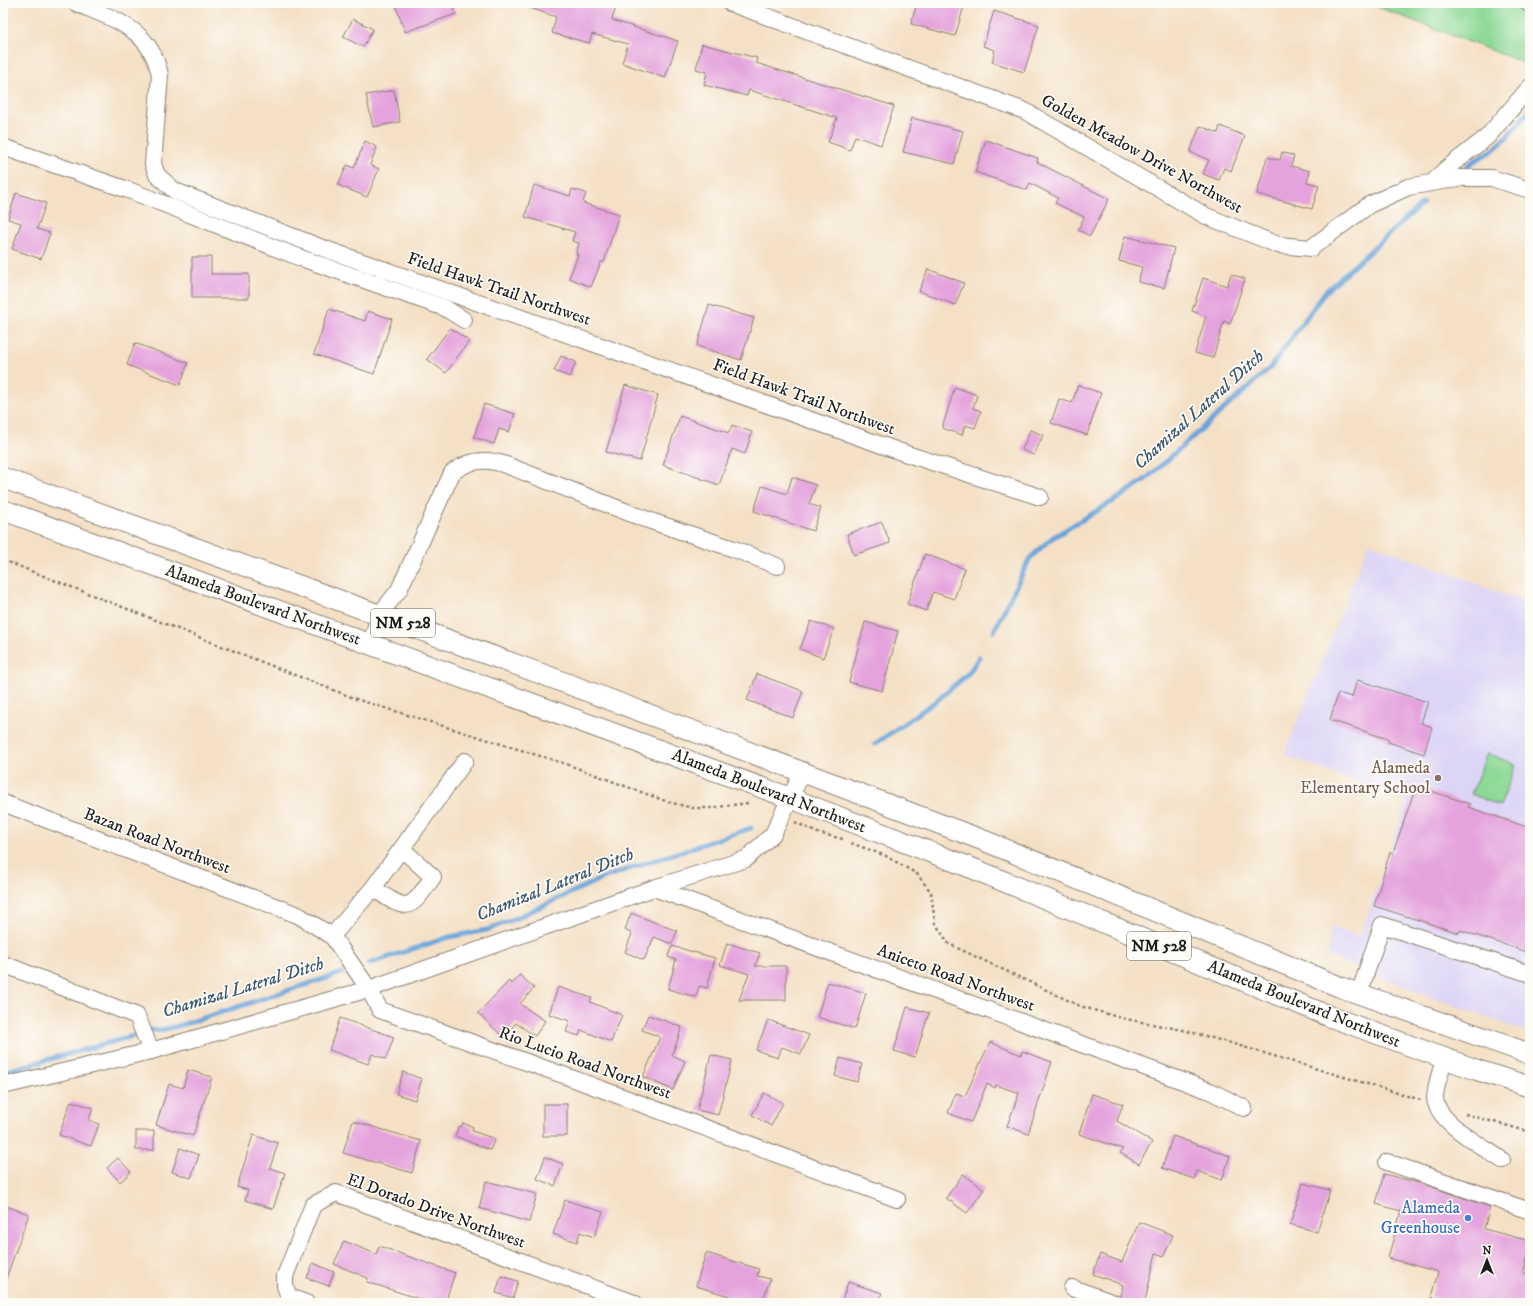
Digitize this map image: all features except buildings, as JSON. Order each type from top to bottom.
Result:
[{"type":"main road","name":"Alameda Boulevard Northwest","points":[[3,478],[379,614],[985,841],[1359,994],[1530,1054]]},
{"type":"main road","name":"Alameda Boulevard Northwest","points":[[3,510],[790,798],[974,870],[1331,1017],[1530,1087]]},
{"type":"street","name":"Field Hawk Trail Northwest","points":[[76,3],[128,26],[147,45],[158,65],[160,75],[153,152],[154,164],[157,175],[175,191],[317,246],[614,349],[907,454],[1040,497]]},
{"type":"street","name":"Golden Meadow Drive Northwest","points":[[730,3],[1025,111],[1206,216],[1278,245],[1311,248],[1369,205],[1408,187],[1460,178],[1491,178],[1530,190]]},
{"type":"street","points":[[1434,182],[1447,168],[1487,137],[1530,87]]},
{"type":"street","points":[[3,147],[131,191],[300,258],[445,308],[464,320]]},
{"type":"street","points":[[371,644],[379,614],[399,590],[452,473],[462,464],[491,460],[645,519],[734,549],[777,566]]},
{"type":"street","points":[[332,936],[373,888],[465,761]]},
{"type":"street","points":[[3,1086],[151,1051],[369,989],[654,888],[746,859],[774,834],[802,773]]},
{"type":"street","name":"Bazan Road Northwest","points":[[3,803],[298,915]]},
{"type":"street","points":[[373,888],[392,901],[405,905],[415,903],[433,877],[402,849]]},
{"type":"street","name":"Aniceto Road Northwest","points":[[654,888],[1210,1091],[1244,1108]]},
{"type":"street","name":"Rio Lucio Road Northwest","points":[[298,915],[332,936],[369,989],[380,1010],[566,1076],[897,1199]]},
{"type":"street","points":[[1359,994],[1382,925],[1530,974]]},
{"type":"street","points":[[3,964],[137,1016],[151,1051]]},
{"type":"street","points":[[1444,1058],[1435,1097],[1437,1105],[1451,1125],[1502,1160]]},
{"type":"street","points":[[1387,1162],[1530,1211]]},
{"type":"street","name":"El Dorado Drive Northwest","points":[[306,1303],[289,1297],[284,1286],[284,1276],[313,1205],[336,1192],[634,1303]]},
{"type":"street","points":[[1072,1288],[1114,1303]]},
{"type":"shaded area","name":"Alameda Elementary School","points":[[1369,543],[1530,604],[1530,1033],[1436,999],[1328,956],[1330,926],[1360,937],[1407,801],[1284,755]]},
{"type":"green space","points":[[1367,3],[1501,3],[1530,14],[1530,65]]},
{"type":"green space","points":[[1487,753],[1516,765],[1500,806],[1471,794]]},
{"type":"waterway","name":"Chamizal Lateral Ditch","points":[[1467,166],[1499,145],[1530,109]]},
{"type":"waterway","name":"Chamizal Lateral Ditch","points":[[994,631],[1030,558],[1052,538],[1120,497],[1146,479],[1270,368],[1325,292],[1423,203]]},
{"type":"waterway","name":"Chamizal Lateral Ditch","points":[[875,744],[936,701],[969,673],[979,657]]},
{"type":"waterway","name":"Chamizal Lateral Ditch","points":[[368,964],[449,937],[487,930],[605,877],[751,828]]},
{"type":"waterway","name":"Chamizal Lateral Ditch","points":[[152,1030],[162,1030],[188,1023],[342,973]]},
{"type":"waterway","name":"Chamizal Lateral Ditch","points":[[3,1072],[133,1036]]},
{"type":"place","name":"Alameda Elementary School","points":[[1438,778]]},
{"type":"place","name":"Alameda Greenhouse","points":[[1468,1218]]}]
